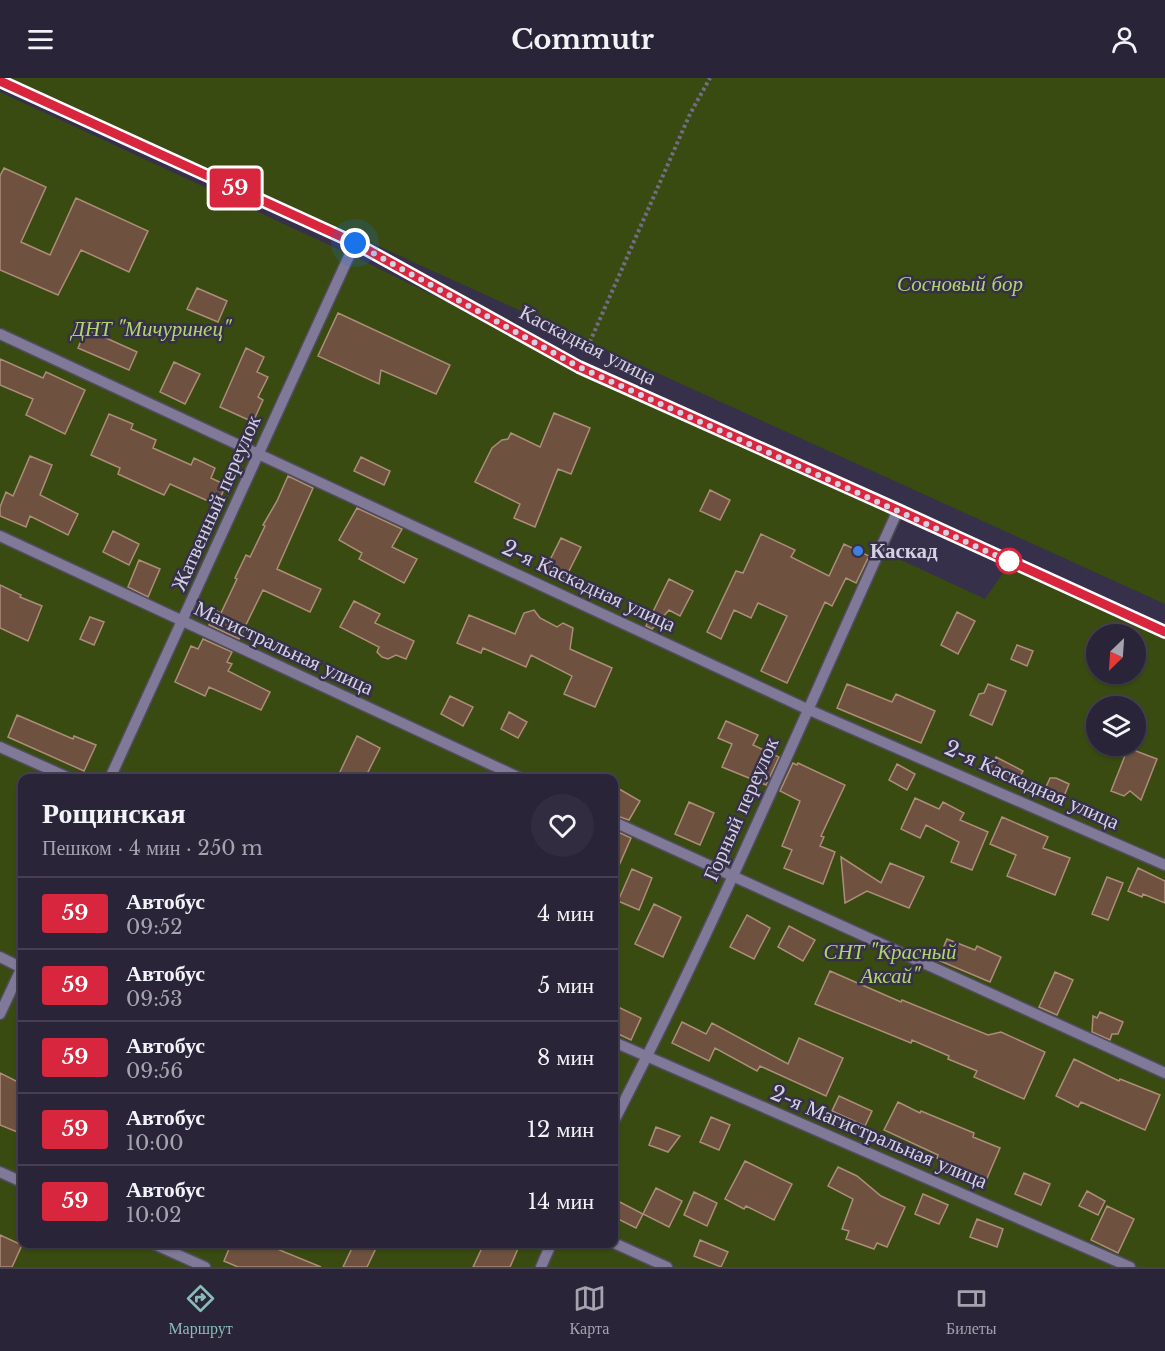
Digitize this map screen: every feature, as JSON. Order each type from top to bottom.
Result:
[{"type":"street","name":"Каскадная улица","points":[[0,81],[355,243],[579,367],[1165,632]]},
{"type":"lane","name":"Жатвенный переулок","points":[[112,774],[183,623],[355,243]]},
{"type":"lane","name":"2-я Каскадная улица","points":[[0,334],[807,709],[1165,865]]},
{"type":"lane","name":"Горный переулок","points":[[618,1113],[647,1058],[732,876],[898,510]]},
{"type":"lane","name":"Магистральная улица","points":[[0,536],[511,774]]},
{"type":"lane","points":[[0,747],[60,774]]},
{"type":"lane","points":[[618,824],[1165,1073]]},
{"type":"lane","points":[[0,957],[18,966]]},
{"type":"lane","points":[[0,1014],[18,976]]},
{"type":"lane","name":"2-я Магистральная улица","points":[[618,1044],[1130,1267]]},
{"type":"lane","points":[[0,1172],[18,1180]]},
{"type":"lane","points":[[618,1245],[667,1267]]},
{"type":"lane","points":[[163,1248],[205,1267]]},
{"type":"lane","points":[[541,1267],[550,1248]]},
{"type":"path","points":[[579,367],[690,114],[710,78]]},
{"type":"green space","name":"Сосновый бор","points":[[9,78],[1165,78],[1165,604]]},
{"type":"green space","name":"СНТ \"Красный Аксай\"","points":[[0,92],[355,257],[579,367],[905,510],[886,553],[985,599],[1008,566],[1133,624],[1086,624],[1086,684],[1146,684],[1146,630],[1165,639],[1165,1267],[0,1267]]},
{"type":"building","points":[[4,168],[46,187],[21,242],[50,255],[76,198],[148,231],[129,272],[81,250],[58,295],[0,270],[0,176]]},
{"type":"building","points":[[197,288],[227,301],[218,322],[187,309]]},
{"type":"building","points":[[338,313],[450,365],[436,394],[381,370],[379,384],[318,356]]},
{"type":"building","points":[[86,329],[137,352],[129,370],[78,348]]},
{"type":"building","points":[[246,348],[264,357],[257,372],[268,377],[258,397],[263,400],[253,422],[220,407]]},
{"type":"building","points":[[0,359],[43,378],[46,372],[85,390],[65,434],[26,415],[33,399],[0,385]]},
{"type":"building","points":[[174,362],[200,374],[185,404],[160,392]]},
{"type":"building","points":[[554,413],[590,428],[571,474],[558,469],[535,527],[514,518],[520,504],[475,482],[492,448],[502,440],[508,439],[511,433],[540,447]]},
{"type":"building","points":[[109,414],[133,424],[131,429],[156,440],[153,448],[191,465],[194,458],[215,468],[211,478],[226,485],[217,505],[170,484],[164,495],[118,474],[120,468],[91,455]]},
{"type":"building","points":[[30,456],[52,465],[40,495],[78,514],[68,535],[30,516],[26,527],[0,516],[0,507],[6,492],[13,496]]},
{"type":"building","points":[[361,457],[390,471],[384,485],[354,471]]},
{"type":"building","points":[[288,476],[313,488],[277,569],[321,589],[310,612],[263,590],[239,639],[209,625],[217,611],[221,613],[246,555],[250,557],[265,526],[263,525]]},
{"type":"building","points":[[710,490],[730,500],[720,520],[700,511]]},
{"type":"building","points":[[357,508],[402,529],[392,547],[417,559],[404,583],[359,559],[362,553],[339,540]]},
{"type":"building","points":[[113,531],[139,544],[129,565],[103,552]]},
{"type":"building","points":[[761,534],[795,550],[791,557],[829,576],[844,544],[869,556],[856,583],[846,578],[832,606],[825,602],[787,683],[761,671],[787,616],[758,603],[751,618],[734,610],[721,639],[707,632],[736,571],[743,573]]},
{"type":"building","points":[[561,538],[581,547],[565,579],[545,570]]},
{"type":"building","points":[[139,560],[160,569],[148,597],[128,587]]},
{"type":"building","points":[[669,579],[693,591],[680,616],[669,610],[652,629],[646,626]]},
{"type":"building","points":[[0,585],[42,606],[28,641],[0,628]]},
{"type":"building","points":[[354,601],[380,614],[375,623],[414,641],[406,659],[396,655],[388,659],[382,657],[377,652],[379,647],[340,627]]},
{"type":"building","points":[[534,610],[540,618],[557,627],[563,623],[573,628],[570,649],[612,668],[595,707],[564,694],[572,676],[531,655],[526,667],[483,648],[481,653],[457,643],[469,615],[515,634],[524,613]]},
{"type":"building","points":[[957,612],[975,621],[958,654],[941,645]]},
{"type":"building","points":[[90,617],[104,622],[94,645],[80,639]]},
{"type":"building","points":[[203,639],[232,652],[227,662],[232,664],[228,671],[270,692],[261,710],[209,687],[205,696],[175,682],[191,646],[198,649]]},
{"type":"building","points":[[1017,645],[1033,651],[1027,666],[1011,659]]},
{"type":"building","points":[[847,684],[892,702],[896,694],[935,711],[921,743],[837,708]]},
{"type":"building","points":[[988,684],[1006,691],[992,725],[970,715],[979,694],[984,693]]},
{"type":"building","points":[[450,696],[473,707],[463,726],[441,714]]},
{"type":"building","points":[[509,712],[527,722],[518,738],[501,729]]},
{"type":"building","points":[[17,715],[73,739],[74,736],[96,745],[84,771],[8,737]]},
{"type":"building","points":[[726,721],[758,735],[753,745],[779,757],[766,785],[722,767],[732,744],[718,738]]},
{"type":"building","points":[[357,736],[380,748],[367,774],[339,774]]},
{"type":"building","points":[[1146,755],[1157,759],[1141,800],[1130,791],[1124,796],[1111,791],[1125,756]]},
{"type":"building","points":[[996,757],[1023,771],[1015,786],[988,772]]},
{"type":"building","points":[[793,763],[797,765],[798,763],[845,785],[821,836],[824,837],[820,846],[835,852],[823,884],[784,868],[792,850],[782,846],[800,801],[780,791]]},
{"type":"building","points":[[897,764],[915,774],[907,790],[889,780]]},
{"type":"building","points":[[1050,778],[1056,778],[1069,784],[1060,806],[1041,798]]},
{"type":"building","points":[[618,788],[640,801],[629,820],[618,816]]},
{"type":"building","points":[[915,798],[939,809],[943,802],[964,813],[960,820],[988,832],[972,870],[951,862],[959,842],[926,825],[920,838],[901,829]]},
{"type":"building","points":[[689,802],[714,813],[700,845],[675,834]]},
{"type":"building","points":[[1002,817],[1048,837],[1043,848],[1070,858],[1055,895],[1007,876],[1016,855],[990,844]]},
{"type":"building","points":[[618,832],[631,838],[618,868]]},
{"type":"building","points":[[841,857],[881,883],[890,863],[924,877],[909,908],[867,891],[845,903]]},
{"type":"building","points":[[1138,868],[1165,881],[1165,903],[1128,891]]},
{"type":"building","points":[[632,869],[652,878],[639,910],[618,901]]},
{"type":"building","points":[[1107,877],[1123,883],[1108,920],[1092,914]]},
{"type":"building","points":[[654,904],[681,917],[663,957],[635,944]]},
{"type":"building","points":[[747,915],[770,928],[754,959],[730,947]]},
{"type":"building","points":[[789,926],[815,940],[803,961],[778,947]]},
{"type":"building","points":[[947,939],[975,950],[977,946],[1001,957],[990,982],[938,960]]},
{"type":"building","points":[[830,971],[901,1002],[902,1000],[988,1035],[1001,1032],[1045,1052],[1024,1099],[974,1077],[977,1071],[948,1059],[949,1056],[815,1004]]},
{"type":"building","points":[[1055,972],[1073,980],[1057,1015],[1039,1007]]},
{"type":"building","points":[[618,1007],[641,1018],[631,1040],[618,1034]]},
{"type":"building","points":[[1100,1012],[1123,1022],[1118,1034],[1112,1034],[1110,1040],[1092,1032],[1093,1016],[1097,1018]]},
{"type":"building","points":[[682,1022],[706,1034],[712,1023],[788,1064],[799,1038],[843,1058],[826,1096],[760,1066],[757,1071],[715,1048],[709,1061],[672,1043]]},
{"type":"building","points":[[1074,1059],[1119,1081],[1120,1079],[1160,1095],[1145,1130],[1081,1102],[1078,1107],[1056,1096]]},
{"type":"building","points":[[0,1073],[18,1082],[18,1132],[0,1125]]},
{"type":"building","points":[[839,1096],[872,1111],[865,1126],[832,1111]]},
{"type":"building","points":[[898,1102],[920,1113],[921,1111],[974,1133],[973,1137],[1000,1148],[985,1183],[962,1174],[964,1170],[937,1158],[938,1155],[884,1130]]},
{"type":"building","points":[[711,1117],[730,1125],[719,1150],[700,1142]]},
{"type":"building","points":[[656,1127],[680,1136],[668,1152],[649,1145]]},
{"type":"building","points":[[745,1161],[792,1184],[774,1220],[746,1206],[744,1209],[725,1199]]},
{"type":"building","points":[[838,1167],[857,1176],[881,1196],[905,1207],[887,1247],[877,1243],[874,1249],[846,1239],[849,1231],[842,1229],[853,1199],[828,1186]]},
{"type":"building","points":[[1024,1173],[1050,1184],[1041,1205],[1015,1194]]},
{"type":"building","points":[[656,1188],[682,1201],[669,1227],[643,1214]]},
{"type":"building","points":[[1087,1191],[1105,1201],[1098,1215],[1079,1206]]},
{"type":"building","points":[[694,1192],[717,1203],[707,1226],[684,1215]]},
{"type":"building","points":[[923,1194],[948,1205],[939,1224],[915,1214]]},
{"type":"building","points":[[618,1201],[643,1214],[636,1228],[618,1219]]},
{"type":"building","points":[[1107,1206],[1134,1219],[1118,1253],[1091,1240]]},
{"type":"building","points":[[977,1219],[1003,1229],[997,1247],[970,1237]]},
{"type":"building","points":[[0,1235],[18,1243],[18,1248],[21,1248],[12,1267],[0,1267]]},
{"type":"building","points":[[700,1240],[728,1252],[721,1267],[694,1256]]},
{"type":"building","points":[[229,1248],[275,1248],[321,1267],[238,1267],[224,1261]]},
{"type":"building","points":[[352,1248],[376,1248],[367,1267],[343,1267]]},
{"type":"building","points":[[482,1248],[518,1248],[510,1267],[473,1267]]},
{"type":"bus line","name":"59","points":[[0,81],[355,243],[579,367],[1165,632]]},
{"type":"place","name":"Каскад","points":[[858,551]]},
{"type":"route","points":[[355,243],[579,367],[1015,564],[1009,561]]},
{"type":"park label","name":"ДНТ \"Мичуринец\"","points":[[151,329]]}]
